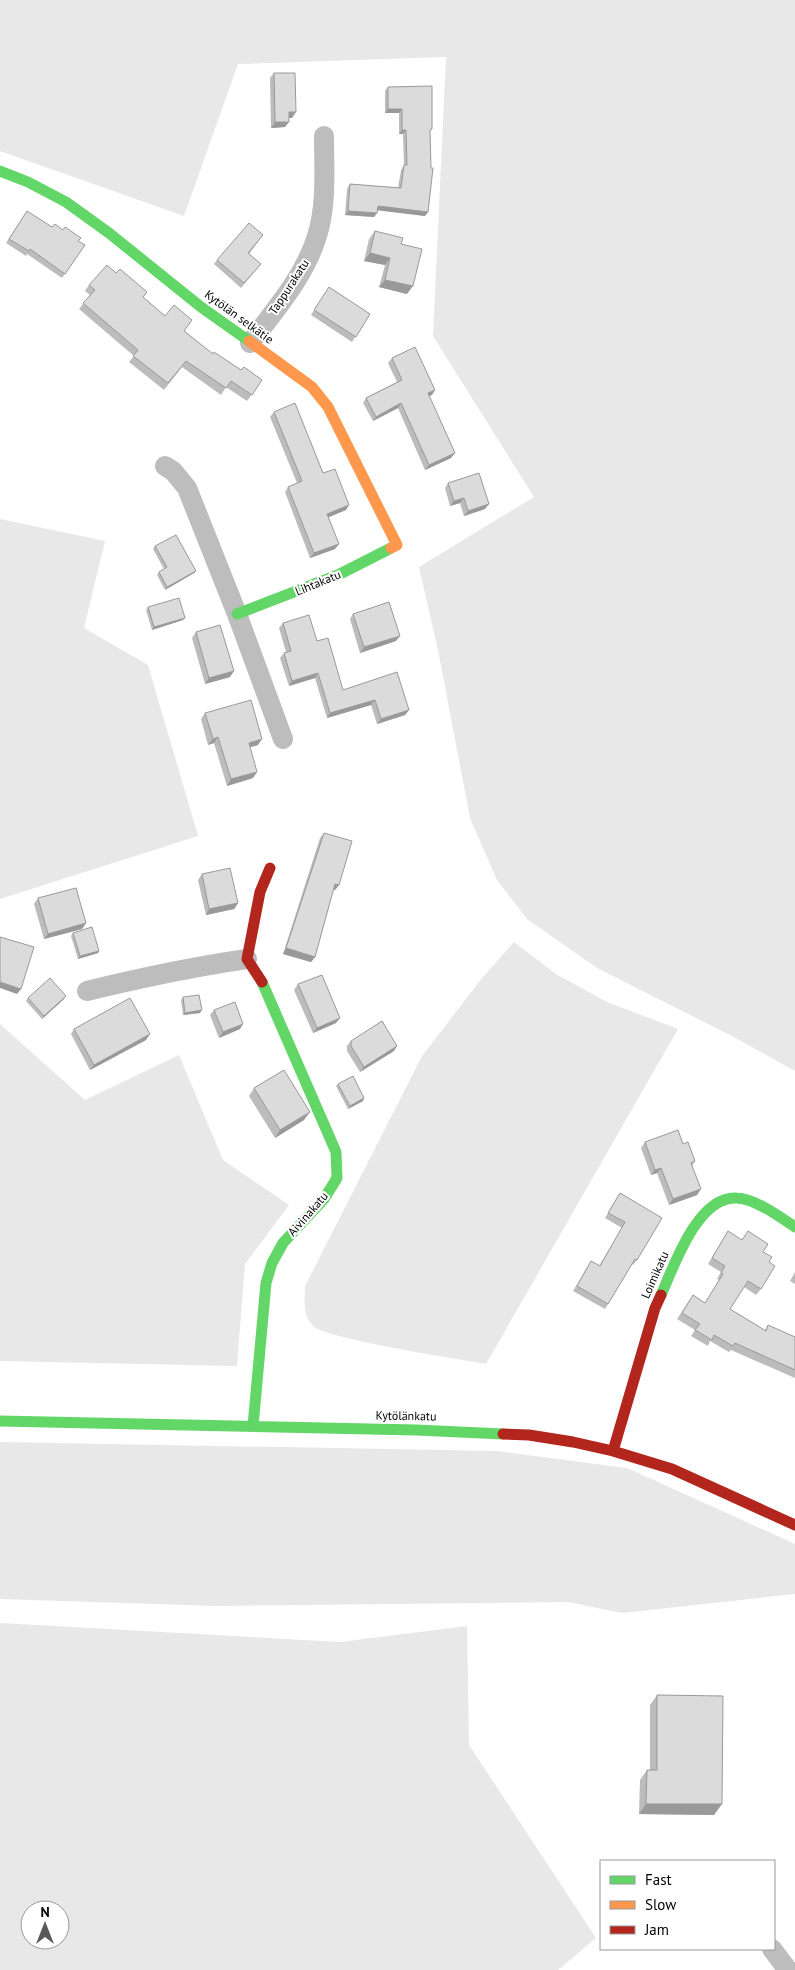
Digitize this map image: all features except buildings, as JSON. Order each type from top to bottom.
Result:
[{"type":"street","name":"Tappurakatu","points":[[250,343],[308,261],[318,235],[323,202],[324,136]]},
{"type":"street","name":"Kytölän selkätie","points":[[0,171],[28,182],[66,202],[109,233],[201,307],[312,387],[328,407],[397,545]]},
{"type":"street","points":[[165,466],[173,471],[187,488],[237,614],[283,739]]},
{"type":"street","name":"Lihtakatu","points":[[237,614],[331,579],[370,561],[397,545]]},
{"type":"street","points":[[86,991],[140,977],[247,959],[260,892],[270,868]]},
{"type":"street","name":"Aivinakatu","points":[[247,959],[263,983],[336,1152],[337,1178],[324,1199],[283,1243],[272,1263],[266,1283],[252,1426]]},
{"type":"street","name":"Loimikatu","points":[[612,1451],[655,1308],[696,1224],[716,1202],[737,1198],[764,1207],[795,1226]]},
{"type":"street","name":"Kytölänkatu","points":[[0,1421],[416,1430],[529,1435],[612,1451],[672,1469],[795,1525]]},
{"type":"street","points":[[773,1950],[788,1970]]},
{"type":"shaded area","points":[[0,0],[795,0],[795,1071],[730,1035],[597,968],[527,919],[497,880],[470,818],[439,655],[419,567],[534,497],[433,336],[446,57],[238,64],[184,216],[0,151]]},
{"type":"shaded area","points":[[0,519],[105,541],[84,628],[148,665],[198,836],[0,899]]},
{"type":"shaded area","points":[[514,942],[556,974],[607,1002],[678,1029],[486,1364],[342,1337],[313,1326],[309,1322],[305,1307],[305,1286],[422,1056],[483,977]]},
{"type":"shaded area","points":[[0,1024],[85,1100],[179,1055],[223,1160],[289,1205],[245,1264],[237,1366],[0,1361]]},
{"type":"shaded area","points":[[0,1442],[497,1451],[627,1468],[795,1544],[795,1594],[622,1613],[568,1602],[216,1606],[0,1599]]},
{"type":"shaded area","points":[[0,1623],[340,1642],[467,1626],[469,1745],[596,1938],[558,1970],[0,1970]]},
{"type":"traffic: fast","points":[[0,171],[28,182],[66,202],[109,233],[201,307],[249,341]]},
{"type":"traffic: fast","points":[[237,614],[338,575],[391,548]]},
{"type":"traffic: fast","points":[[253,1426],[266,1283],[272,1263],[283,1243],[324,1199],[337,1178],[336,1152],[262,982]]},
{"type":"traffic: fast","points":[[661,1295],[689,1234],[699,1220],[711,1208],[723,1200],[744,1199],[768,1209],[795,1227]]},
{"type":"traffic: fast","points":[[0,1421],[416,1430],[503,1434]]},
{"type":"traffic: slow","points":[[249,341],[312,387],[328,407],[397,545],[391,548]]},
{"type":"traffic: jam","points":[[262,982],[247,959],[260,892],[270,868]]},
{"type":"traffic: jam","points":[[613,1451],[655,1308],[661,1295]]},
{"type":"traffic: jam","points":[[503,1434],[529,1435],[573,1442],[613,1451],[672,1469],[795,1525]]}]
